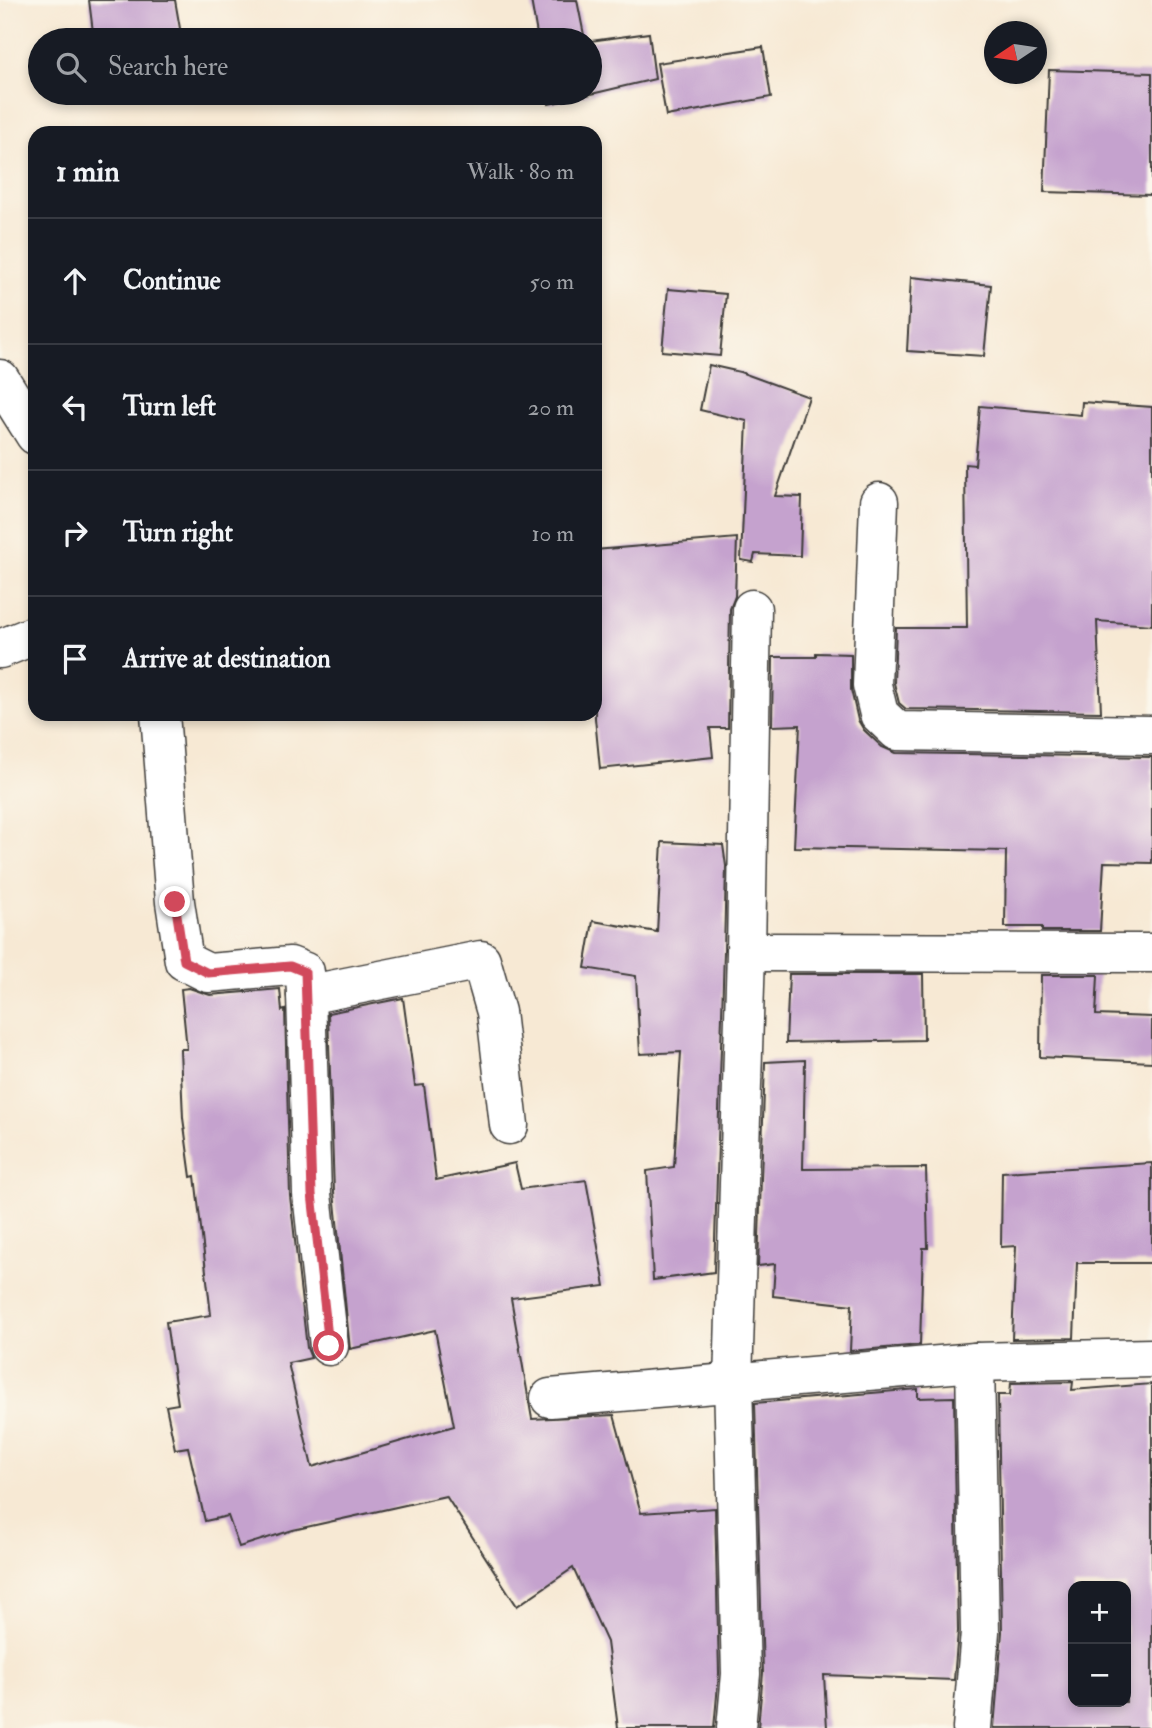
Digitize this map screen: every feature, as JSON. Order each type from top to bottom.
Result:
[{"type":"street","points":[[0,379],[28,424]]},
{"type":"street","points":[[879,502],[872,685],[879,715],[897,731],[1152,735]]},
{"type":"street","points":[[736,1728],[741,1674],[733,1382],[746,952],[752,609]]},
{"type":"street","points":[[0,649],[28,638]]},
{"type":"street","points":[[161,721],[175,902],[184,961],[208,973],[290,966],[305,972],[312,1194],[329,1346]]},
{"type":"street","points":[[746,952],[1152,953]]},
{"type":"street","points":[[306,995],[481,960],[496,1012],[509,1125]]},
{"type":"street","points":[[550,1398],[975,1362],[1152,1358]]},
{"type":"street","points":[[972,1728],[979,1632],[975,1362]]},
{"type":"building","points":[[89,0],[175,0],[180,28],[92,28]]},
{"type":"building","points":[[531,0],[577,0],[583,28],[536,28]]},
{"type":"building","points":[[649,33],[655,79],[602,92],[602,39]]},
{"type":"building","points":[[763,47],[771,97],[666,116],[657,63]]},
{"type":"building","points":[[1049,70],[1152,73],[1152,195],[1044,192]]},
{"type":"building","points":[[911,277],[991,285],[984,356],[907,351]]},
{"type":"building","points":[[668,289],[726,294],[720,356],[662,351]]},
{"type":"building","points":[[709,365],[740,372],[809,397],[775,496],[802,497],[800,556],[755,554],[753,562],[741,560],[747,421],[700,410]]},
{"type":"building","points":[[1082,402],[1152,407],[1152,625],[1097,621],[1101,712],[906,709],[899,703],[894,683],[896,628],[967,628],[965,464],[975,465],[980,406],[1081,415]]},
{"type":"building","points":[[737,538],[735,596],[730,609],[728,728],[710,728],[713,757],[600,769],[595,721],[602,721],[602,549]]},
{"type":"building","points":[[816,653],[851,654],[851,690],[858,720],[864,730],[882,747],[896,753],[1152,757],[1152,863],[1104,862],[1100,931],[1042,931],[1042,927],[1005,927],[1006,851],[794,847],[800,725],[772,726],[773,657],[816,657]]},
{"type":"building","points":[[662,842],[723,845],[726,866],[714,1272],[653,1280],[647,1171],[674,1167],[681,1052],[640,1054],[636,976],[585,968],[593,921],[657,932]]},
{"type":"building","points":[[789,974],[923,974],[924,1040],[786,1043]]},
{"type":"building","points":[[1041,975],[1098,975],[1096,1015],[1152,1017],[1152,1062],[1040,1057]]},
{"type":"building","points":[[189,988],[210,995],[280,989],[282,1011],[285,1010],[290,1196],[307,1348],[311,1358],[288,1363],[312,1467],[454,1426],[435,1330],[350,1349],[334,1192],[328,1013],[403,998],[415,1086],[424,1085],[436,1180],[515,1163],[521,1189],[586,1180],[605,1286],[511,1298],[532,1419],[614,1415],[641,1513],[715,1508],[719,1673],[714,1728],[618,1728],[607,1642],[573,1568],[517,1606],[446,1496],[293,1530],[239,1547],[228,1516],[205,1521],[188,1447],[175,1449],[166,1406],[178,1404],[166,1322],[211,1315],[195,1176],[191,1177],[183,1118],[180,1049],[187,1049],[181,989]]},
{"type":"building","points":[[805,1060],[803,1169],[926,1168],[928,1248],[923,1248],[920,1345],[850,1351],[852,1305],[773,1296],[775,1264],[758,1266],[765,1062]]},
{"type":"building","points":[[1152,1163],[1152,1263],[1077,1263],[1074,1338],[1012,1339],[1016,1246],[1001,1247],[1002,1172]]},
{"type":"building","points":[[1073,1382],[1072,1390],[1152,1384],[1152,1728],[994,1728],[1002,1632],[998,1395],[1010,1395],[1011,1383]]},
{"type":"building","points":[[918,1389],[918,1398],[954,1397],[958,1631],[954,1680],[824,1675],[827,1728],[758,1728],[763,1673],[755,1403]]},
{"type":"route","points":[[175,902],[184,961],[208,973],[290,966],[305,972],[312,1194],[329,1346]]}]
